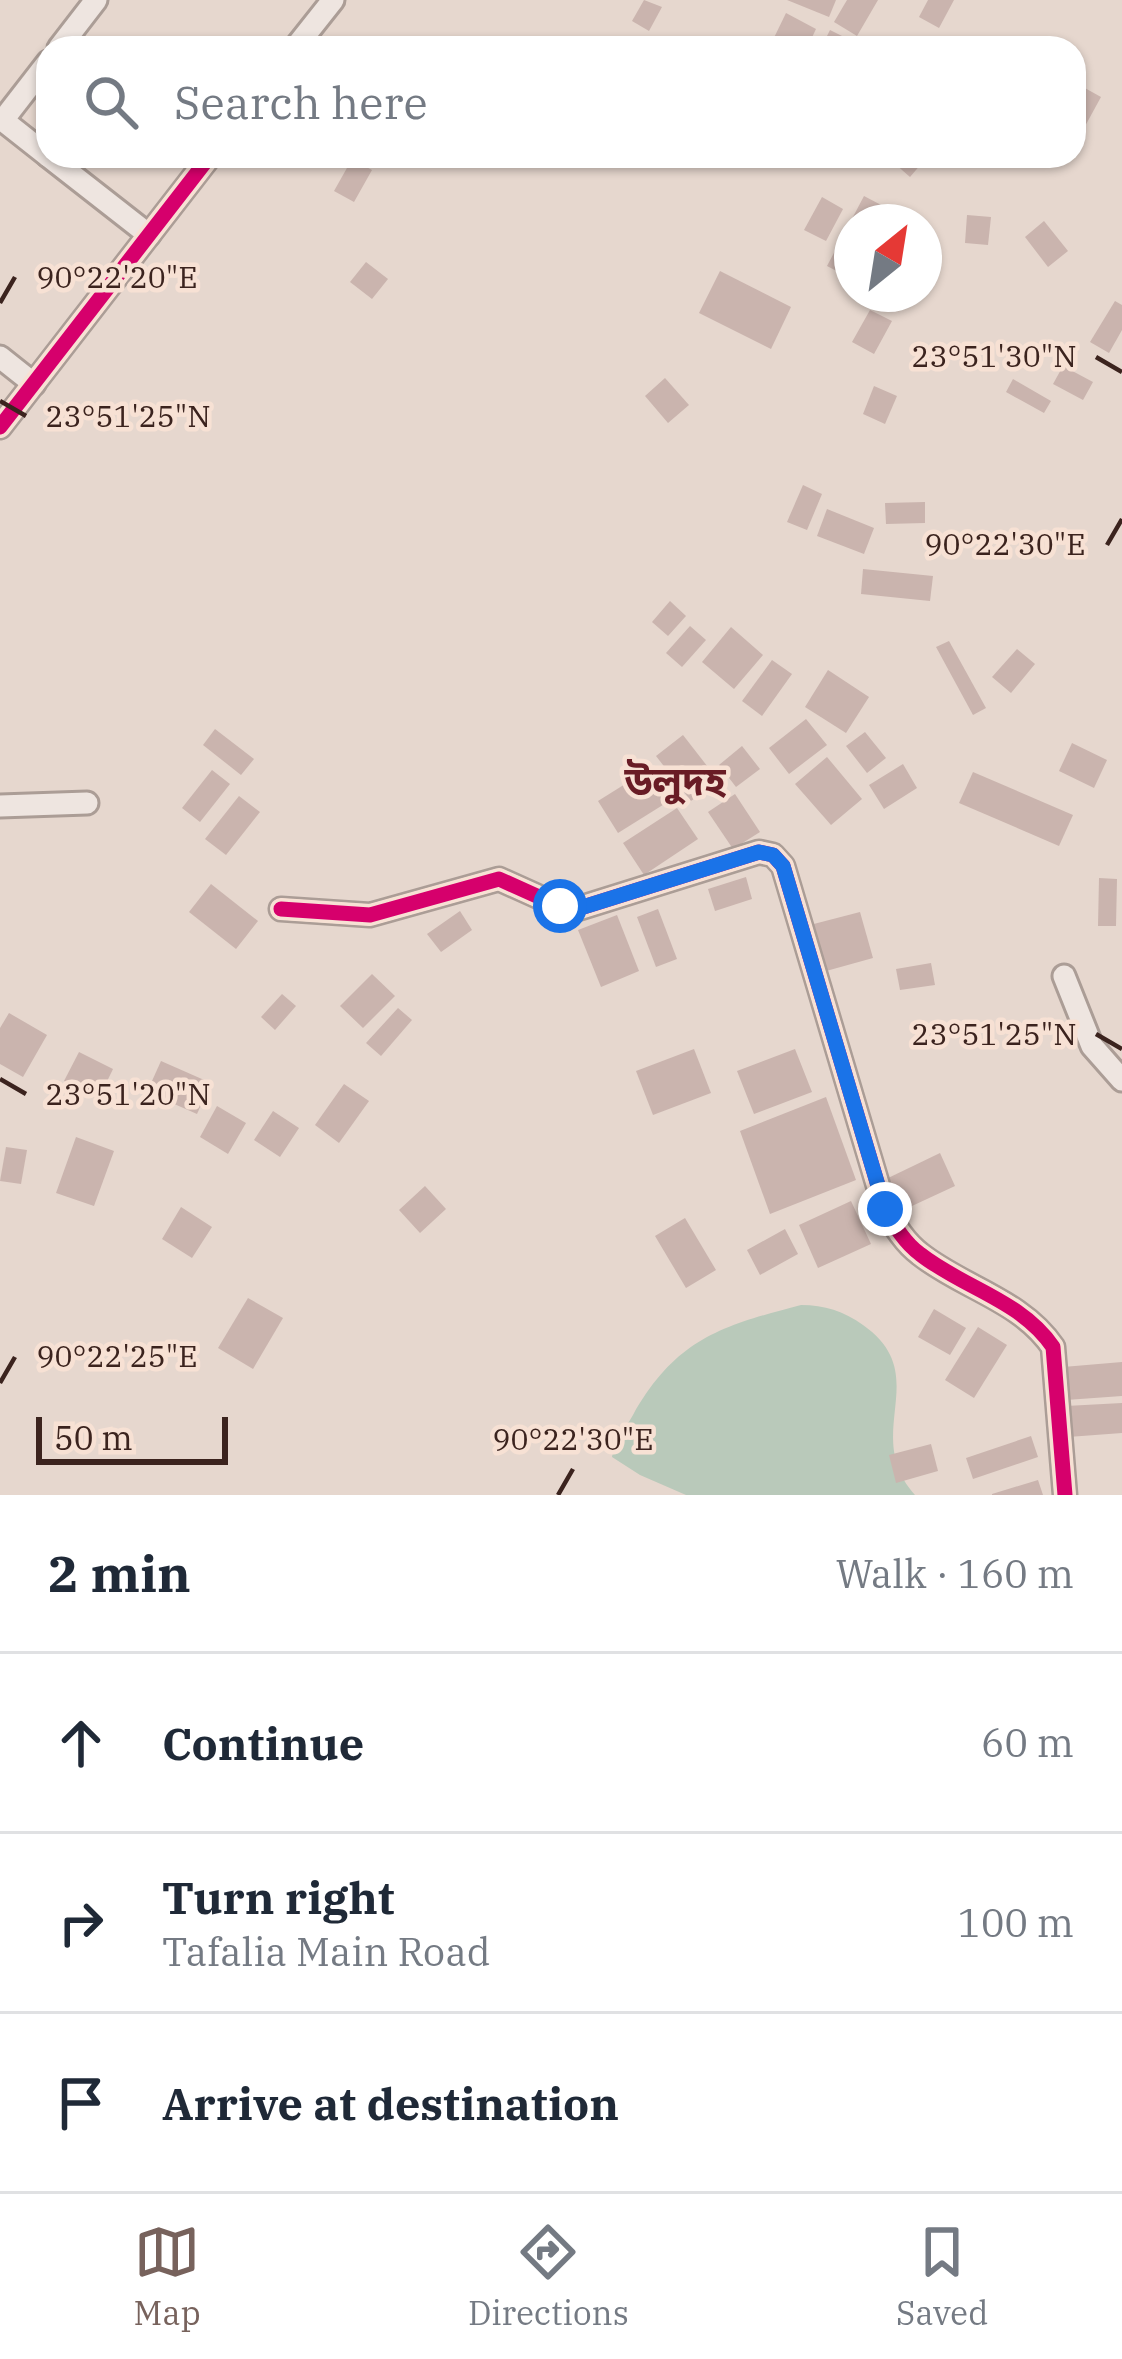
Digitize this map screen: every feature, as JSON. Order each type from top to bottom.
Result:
[{"type":"street","points":[[68,36],[96,0]]},
{"type":"street","points":[[304,36],[333,0]]},
{"type":"street","points":[[36,77],[2,119],[36,146]]},
{"type":"street","points":[[63,168],[148,235]]},
{"type":"street","points":[[0,427],[201,168]]},
{"type":"street","points":[[0,357],[34,384]]},
{"type":"street","points":[[0,806],[87,803]]},
{"type":"street","points":[[281,910],[370,915],[499,879],[560,906],[580,908],[759,852],[773,855],[783,866],[892,1222],[920,1255],[1020,1313],[1040,1328],[1053,1347],[1065,1495]]},
{"type":"street","points":[[1064,976],[1093,1046],[1122,1080]]},
{"type":"shaded area","points":[[801,1305],[848,1316],[884,1344],[897,1385],[894,1449],[900,1472],[915,1495],[686,1495],[612,1457],[617,1440],[649,1389],[684,1352],[724,1329]]},
{"type":"building","points":[[644,0],[662,7],[649,31],[632,21]]},
{"type":"building","points":[[787,0],[836,0],[829,17]]},
{"type":"building","points":[[847,0],[878,0],[857,36],[834,22]]},
{"type":"building","points":[[928,0],[954,0],[939,28],[919,17]]},
{"type":"building","points":[[786,13],[816,29],[813,36],[775,36]]},
{"type":"building","points":[[1086,89],[1101,97],[1086,124]]},
{"type":"building","points":[[347,168],[372,170],[354,202],[334,191]]},
{"type":"building","points":[[822,197],[834,204],[834,226],[826,241],[804,230]]},
{"type":"building","points":[[967,215],[991,217],[988,245],[965,243]]},
{"type":"building","points":[[1044,221],[1068,251],[1048,267],[1025,237]]},
{"type":"building","points":[[366,262],[388,279],[372,299],[350,282]]},
{"type":"building","points":[[720,271],[791,307],[771,349],[699,313]]},
{"type":"building","points":[[1115,301],[1122,305],[1122,330],[1109,353],[1090,342]]},
{"type":"building","points":[[869,312],[892,321],[874,354],[852,342]]},
{"type":"building","points":[[1063,366],[1093,382],[1083,400],[1053,384]]},
{"type":"building","points":[[665,378],[689,405],[668,423],[645,396]]},
{"type":"building","points":[[1013,379],[1051,401],[1044,413],[1006,392]]},
{"type":"building","points":[[874,386],[897,396],[885,424],[863,414]]},
{"type":"building","points":[[803,485],[822,494],[807,530],[787,522]]},
{"type":"building","points":[[925,502],[925,523],[886,524],[885,503]]},
{"type":"building","points":[[827,509],[874,528],[864,554],[817,536]]},
{"type":"building","points":[[863,569],[933,576],[930,601],[861,594]]},
{"type":"building","points":[[670,601],[686,616],[668,636],[652,622]]},
{"type":"building","points":[[690,626],[706,640],[682,667],[666,653]]},
{"type":"building","points":[[731,627],[763,655],[734,689],[702,662]]},
{"type":"building","points":[[949,641],[986,708],[973,715],[936,647]]},
{"type":"building","points":[[1017,649],[1035,664],[1011,693],[992,677]]},
{"type":"building","points":[[772,660],[792,674],[762,716],[742,701]]},
{"type":"building","points":[[828,670],[869,697],[846,733],[805,707]]},
{"type":"building","points":[[806,719],[827,745],[789,774],[769,748]]},
{"type":"building","points":[[215,729],[254,759],[241,775],[203,745]]},
{"type":"building","points":[[865,732],[886,758],[867,773],[846,746]]},
{"type":"building","points":[[683,735],[718,780],[691,801],[656,756]]},
{"type":"building","points":[[1072,743],[1107,760],[1094,788],[1059,771]]},
{"type":"building","points":[[742,746],[760,769],[736,787],[719,765]]},
{"type":"building","points":[[827,757],[862,799],[831,825],[795,784]]},
{"type":"building","points":[[903,764],[917,788],[884,809],[869,785]]},
{"type":"building","points":[[212,770],[230,784],[200,822],[182,808]]},
{"type":"building","points":[[646,771],[666,803],[618,833],[598,801]]},
{"type":"building","points":[[973,772],[1073,815],[1059,846],[959,803]]},
{"type":"building","points":[[735,794],[760,832],[733,849],[708,812]]},
{"type":"building","points":[[239,796],[260,812],[226,855],[205,839]]},
{"type":"building","points":[[677,808],[698,839],[644,875],[623,843]]},
{"type":"building","points":[[746,877],[752,899],[715,911],[708,889]]},
{"type":"building","points":[[1099,878],[1117,879],[1116,926],[1098,926]]},
{"type":"building","points":[[211,884],[258,921],[236,949],[189,912]]},
{"type":"building","points":[[658,909],[677,959],[656,967],[637,917]]},
{"type":"building","points":[[460,911],[472,930],[441,952],[427,934]]},
{"type":"building","points":[[860,912],[873,958],[819,973],[806,926]]},
{"type":"building","points":[[617,915],[639,971],[601,987],[578,930]]},
{"type":"building","points":[[931,963],[935,985],[900,990],[896,969]]},
{"type":"building","points":[[372,974],[395,996],[363,1028],[340,1006]]},
{"type":"building","points":[[282,994],[296,1006],[275,1030],[261,1017]]},
{"type":"building","points":[[398,1008],[412,1020],[381,1056],[366,1043]]},
{"type":"building","points":[[9,1013],[47,1035],[23,1077],[0,1064],[0,1028]]},
{"type":"building","points":[[694,1049],[711,1093],[653,1115],[636,1071]]},
{"type":"building","points":[[795,1049],[812,1092],[754,1114],[737,1071]]},
{"type":"building","points":[[79,1052],[113,1069],[99,1098],[64,1081]]},
{"type":"building","points":[[161,1061],[211,1083],[197,1114],[147,1092]]},
{"type":"building","points":[[344,1084],[369,1101],[339,1143],[315,1125]]},
{"type":"building","points":[[826,1097],[856,1180],[770,1214],[740,1131]]},
{"type":"building","points":[[217,1106],[246,1123],[228,1154],[200,1137]]},
{"type":"building","points":[[273,1111],[299,1128],[280,1157],[254,1140]]},
{"type":"building","points":[[76,1137],[114,1151],[94,1206],[56,1193]]},
{"type":"building","points":[[6,1147],[27,1150],[21,1184],[0,1181]]},
{"type":"building","points":[[940,1153],[955,1186],[899,1212],[884,1180]]},
{"type":"building","points":[[425,1186],[446,1209],[420,1233],[399,1210]]},
{"type":"building","points":[[851,1201],[871,1244],[818,1268],[799,1225]]},
{"type":"building","points":[[181,1207],[212,1227],[192,1258],[162,1239]]},
{"type":"building","points":[[685,1218],[716,1270],[686,1288],[655,1236]]},
{"type":"building","points":[[785,1229],[798,1254],[760,1275],[747,1250]]},
{"type":"building","points":[[248,1298],[283,1318],[253,1369],[218,1348]]},
{"type":"building","points":[[934,1309],[966,1328],[950,1355],[918,1337]]},
{"type":"building","points":[[978,1327],[1007,1345],[974,1398],[945,1380]]},
{"type":"building","points":[[1122,1362],[1122,1396],[1066,1400],[1063,1367]]},
{"type":"building","points":[[1122,1403],[1122,1433],[1068,1437],[1066,1406]]},
{"type":"building","points":[[1031,1436],[1038,1457],[973,1479],[966,1458]]},
{"type":"building","points":[[931,1444],[938,1471],[896,1483],[889,1455]]},
{"type":"building","points":[[1038,1480],[1043,1495],[992,1495],[992,1494]]},
{"type":"cycle path","points":[[0,427],[201,168]]},
{"type":"cycle path","points":[[281,909],[370,915],[499,879],[559,906],[580,908],[759,852],[773,855],[783,866],[885,1209],[920,1254],[1025,1317],[1053,1347],[1065,1495]]},
{"type":"district","name":"উলুদহ","points":[[675,781]]},
{"type":"route","points":[[560,906],[580,908],[759,852],[773,855],[783,866],[885,1209]]}]
